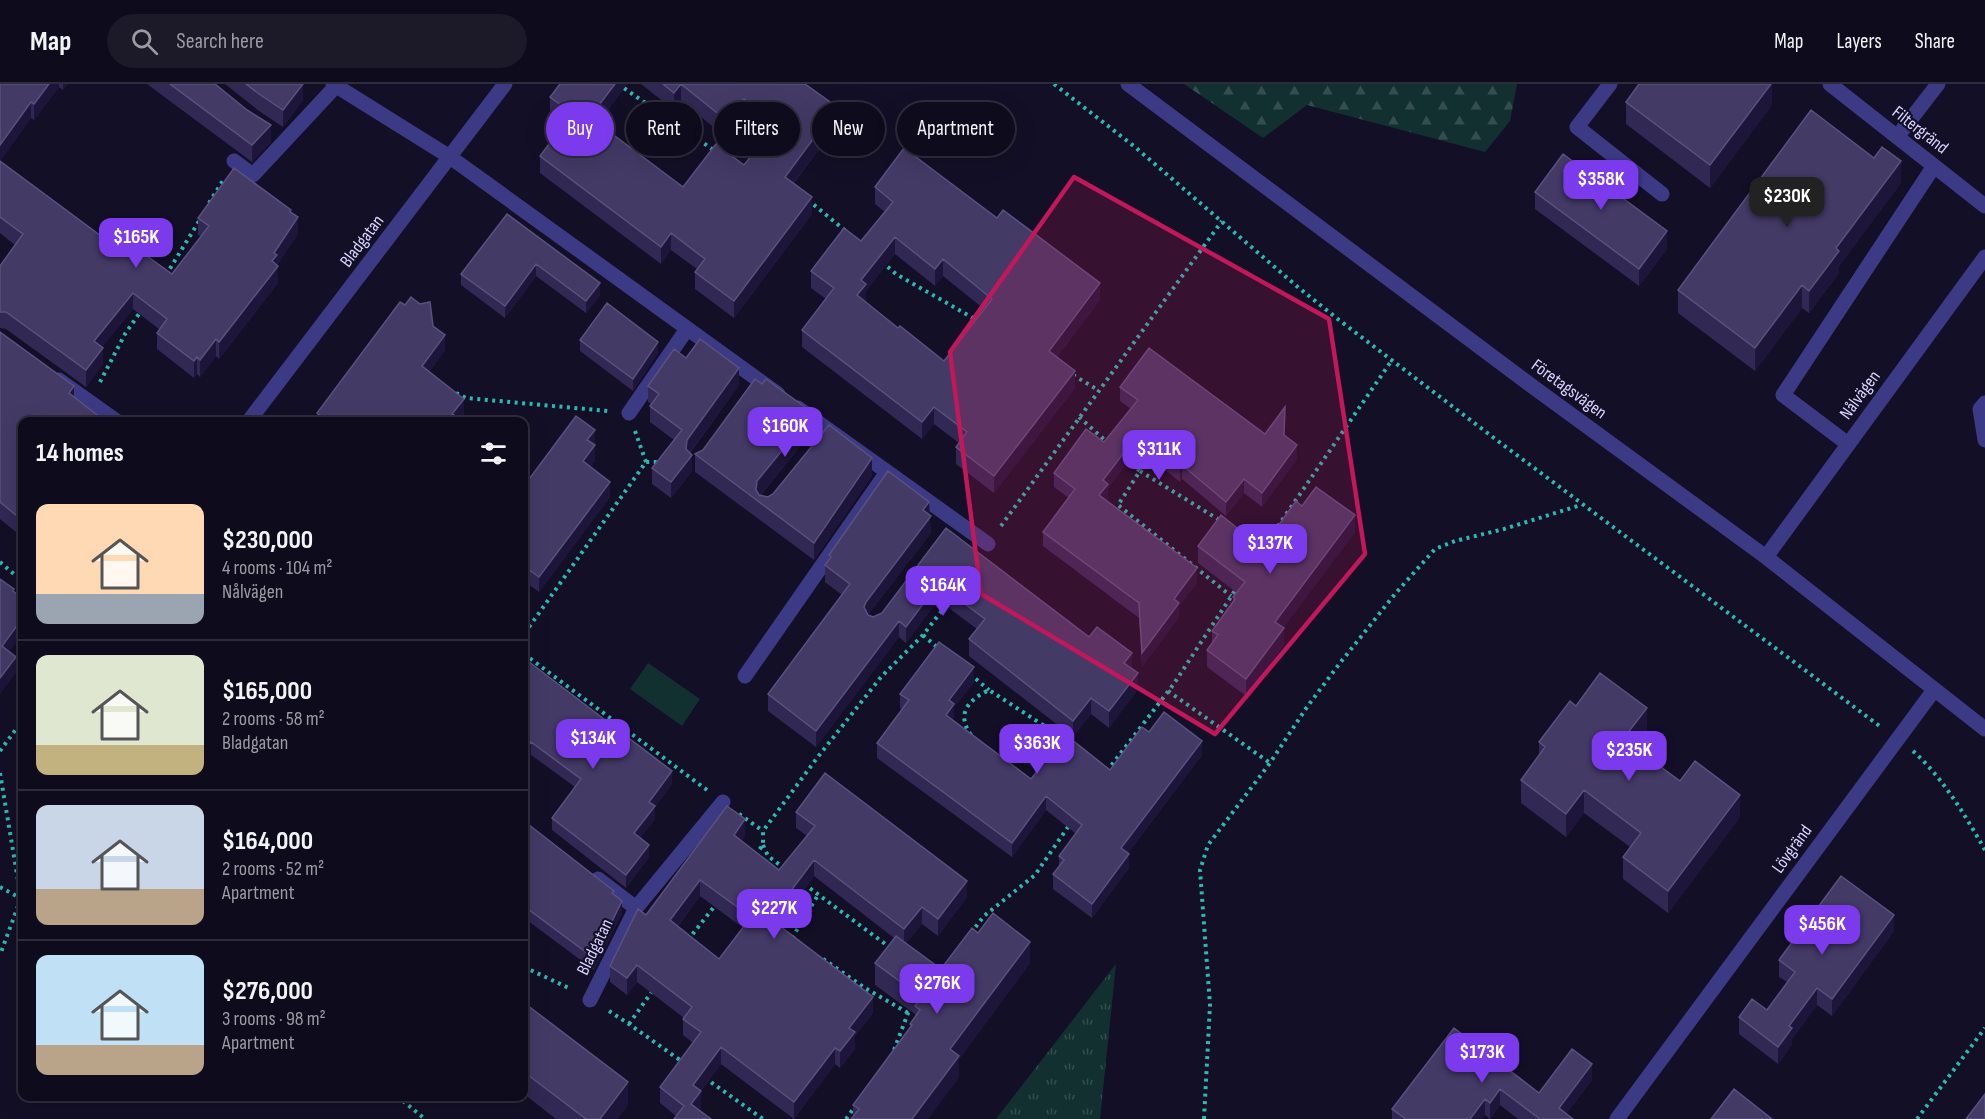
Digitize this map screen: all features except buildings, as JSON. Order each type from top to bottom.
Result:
[{"type":"street","name":"Bladgatan","points":[[252,417],[505,84]]},
{"type":"street","name":"Företagsvägen","points":[[1128,84],[1536,389],[1766,557],[1985,729]]},
{"type":"street","points":[[1610,84],[1577,127],[1662,194]]},
{"type":"street","name":"Filtergränd","points":[[1830,84],[1985,206]]},
{"type":"street","points":[[1897,137],[1938,84]]},
{"type":"street","points":[[234,161],[254,175],[334,85],[450,158],[687,329],[752,382],[824,433],[887,472],[949,524],[988,544]]},
{"type":"street","points":[[269,130],[286,140]]},
{"type":"street","points":[[1848,444],[1782,394],[1934,166]]},
{"type":"street","name":"Nålvägen","points":[[1766,557],[1985,257]]},
{"type":"street","points":[[629,413],[687,329]]},
{"type":"street","points":[[43,368],[111,417]]},
{"type":"street","points":[[1985,403],[1980,409],[1985,440]]},
{"type":"street","points":[[746,676],[887,472]]},
{"type":"street","name":"Lövgränd","points":[[1617,1119],[1934,690]]},
{"type":"street","points":[[636,908],[723,802]]},
{"type":"street","name":"Bladgatan","points":[[589,872],[636,908],[590,1000]]},
{"type":"path","points":[[618,84],[723,157]]},
{"type":"path","points":[[1054,84],[1135,147],[1299,288],[1582,505],[1915,753],[1935,774],[1985,850]]},
{"type":"path","points":[[209,203],[234,161]]},
{"type":"path","points":[[807,200],[851,236]]},
{"type":"path","points":[[161,282],[203,214]]},
{"type":"path","points":[[988,544],[1222,221]]},
{"type":"path","points":[[878,258],[896,274],[985,325]]},
{"type":"path","points":[[89,401],[125,334],[143,308]]},
{"type":"path","points":[[1257,557],[1392,360]]},
{"type":"path","points":[[1064,369],[1098,390]]},
{"type":"path","points":[[455,393],[466,398],[629,413],[646,462]]},
{"type":"path","points":[[1078,417],[1114,448]]},
{"type":"path","points":[[1122,455],[1140,471],[1225,524]]},
{"type":"path","points":[[646,462],[666,462]]},
{"type":"path","points":[[528,629],[646,462]]},
{"type":"path","points":[[1140,471],[1118,506],[1231,596]]},
{"type":"path","points":[[1204,1119],[1210,1005],[1200,870],[1208,845],[1270,763],[1307,707],[1340,663],[1435,549],[1455,541],[1504,529],[1582,505]]},
{"type":"path","points":[[1244,535],[1263,547]]},
{"type":"path","points":[[0,562],[18,578]]},
{"type":"path","points":[[1103,777],[1168,691],[1237,586]]},
{"type":"path","points":[[785,869],[768,856],[763,845],[763,831],[881,677],[923,635],[952,597]]},
{"type":"path","points":[[923,635],[947,655]]},
{"type":"path","points":[[528,657],[763,831]]},
{"type":"path","points":[[963,668],[988,690],[1072,744]]},
{"type":"path","points":[[974,739],[964,725],[964,714],[968,705],[978,695],[988,690]]},
{"type":"path","points":[[1168,691],[1270,763]]},
{"type":"path","points":[[0,751],[18,726]]},
{"type":"path","points":[[1100,762],[1109,768]]},
{"type":"path","points":[[0,773],[18,876]]},
{"type":"path","points":[[970,934],[984,916],[1035,875],[1072,822]]},
{"type":"path","points":[[748,863],[763,845]]},
{"type":"path","points":[[801,882],[899,953]]},
{"type":"path","points":[[0,887],[18,897]]},
{"type":"path","points":[[800,944],[791,937],[818,895]]},
{"type":"path","points":[[684,946],[719,899]]},
{"type":"path","points":[[0,955],[18,909]]},
{"type":"path","points":[[819,956],[865,988],[908,1013]]},
{"type":"path","points":[[528,969],[563,984],[590,1000],[687,1065]]},
{"type":"path","points":[[629,1024],[657,985]]},
{"type":"path","points":[[892,1057],[908,1013],[915,1004]]},
{"type":"path","points":[[1917,1119],[1985,1028]]},
{"type":"path","points":[[696,1071],[763,1119]]},
{"type":"path","points":[[403,1101],[425,1119]]},
{"type":"path","points":[[846,1119],[859,1101]]},
{"type":"highlighted area","points":[[1074,177],[1329,319],[1365,554],[1215,734],[981,594],[950,352]]},
{"type":"green space","points":[[1184,84],[1517,84],[1510,121],[1485,152],[1307,105],[1263,138]]},
{"type":"green space","points":[[648,663],[700,699],[682,726],[630,689]]},
{"type":"green space","points":[[1116,964],[1100,1119],[996,1119]]}]
